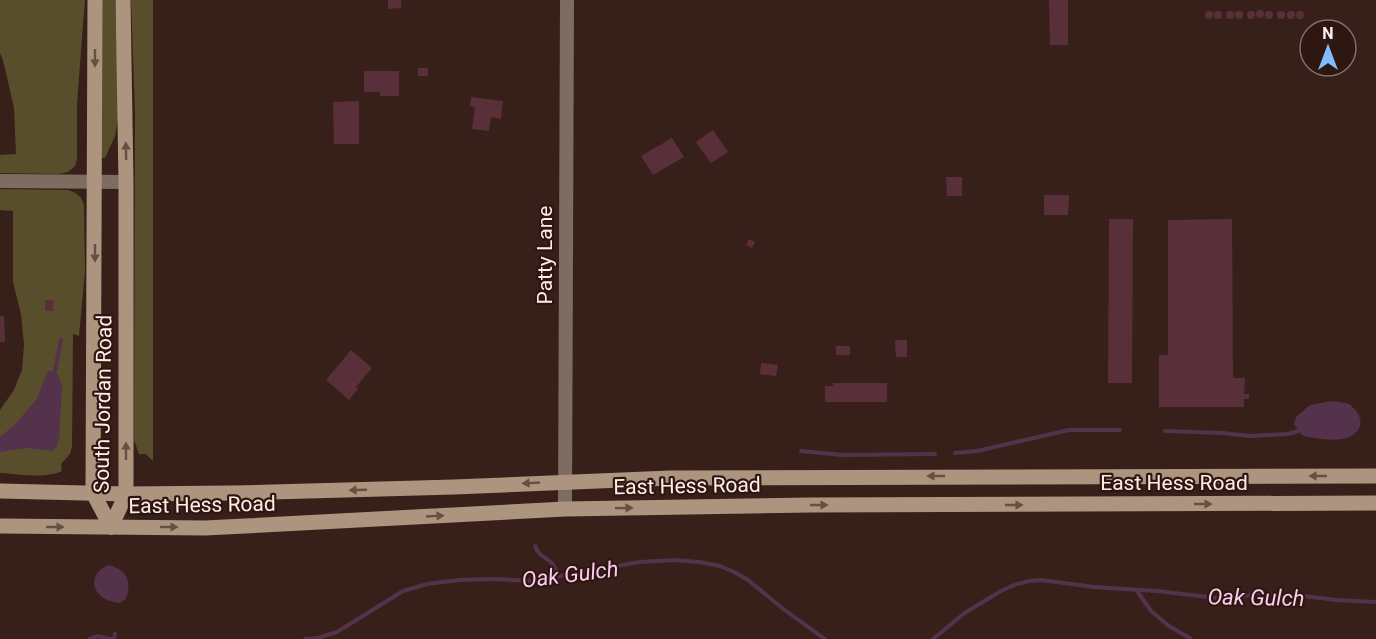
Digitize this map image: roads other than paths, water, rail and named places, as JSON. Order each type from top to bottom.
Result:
[{"type":"main road","name":"South Jordan Road","points":[[95,0],[93,493],[111,527]]},
{"type":"main road","name":"South Jordan Road","points":[[111,527],[126,494],[126,182],[123,0]]},
{"type":"main road","name":"East Hess Road","points":[[0,491],[126,494],[255,493],[619,479],[761,477],[1376,476]]},
{"type":"main road","name":"East Hess Road","points":[[0,526],[205,528],[566,509],[811,505],[1376,502]]},
{"type":"street","name":"Patty Lane","points":[[566,509],[567,0]]},
{"type":"street","points":[[0,181],[126,182]]},
{"type":"waterway","points":[[54,376],[61,340]]},
{"type":"waterway","points":[[955,453],[977,451],[1069,430],[1120,430]]},
{"type":"waterway","points":[[1165,431],[1250,436],[1288,434],[1302,430]]},
{"type":"waterway","points":[[801,451],[843,455],[935,454]]},
{"type":"waterway","points":[[535,546],[539,553],[554,566],[558,576]]},
{"type":"waterway","name":"Oak Gulch","points":[[305,639],[318,638],[337,632],[403,591],[427,584],[459,580],[532,581],[640,562],[675,560],[720,566],[734,572],[748,580],[825,639]]},
{"type":"waterway","name":"Oak Gulch","points":[[933,639],[966,612],[1001,591],[1029,581],[1041,580],[1216,598],[1265,594],[1376,602]]},
{"type":"waterway","name":"Oak Gulch","points":[[1137,591],[1151,611],[1169,626],[1191,639]]},
{"type":"waterway","points":[[114,639],[115,634]]},
{"type":"waterway","name":"Oak Gulch","points":[[89,639],[97,636],[111,639]]}]
